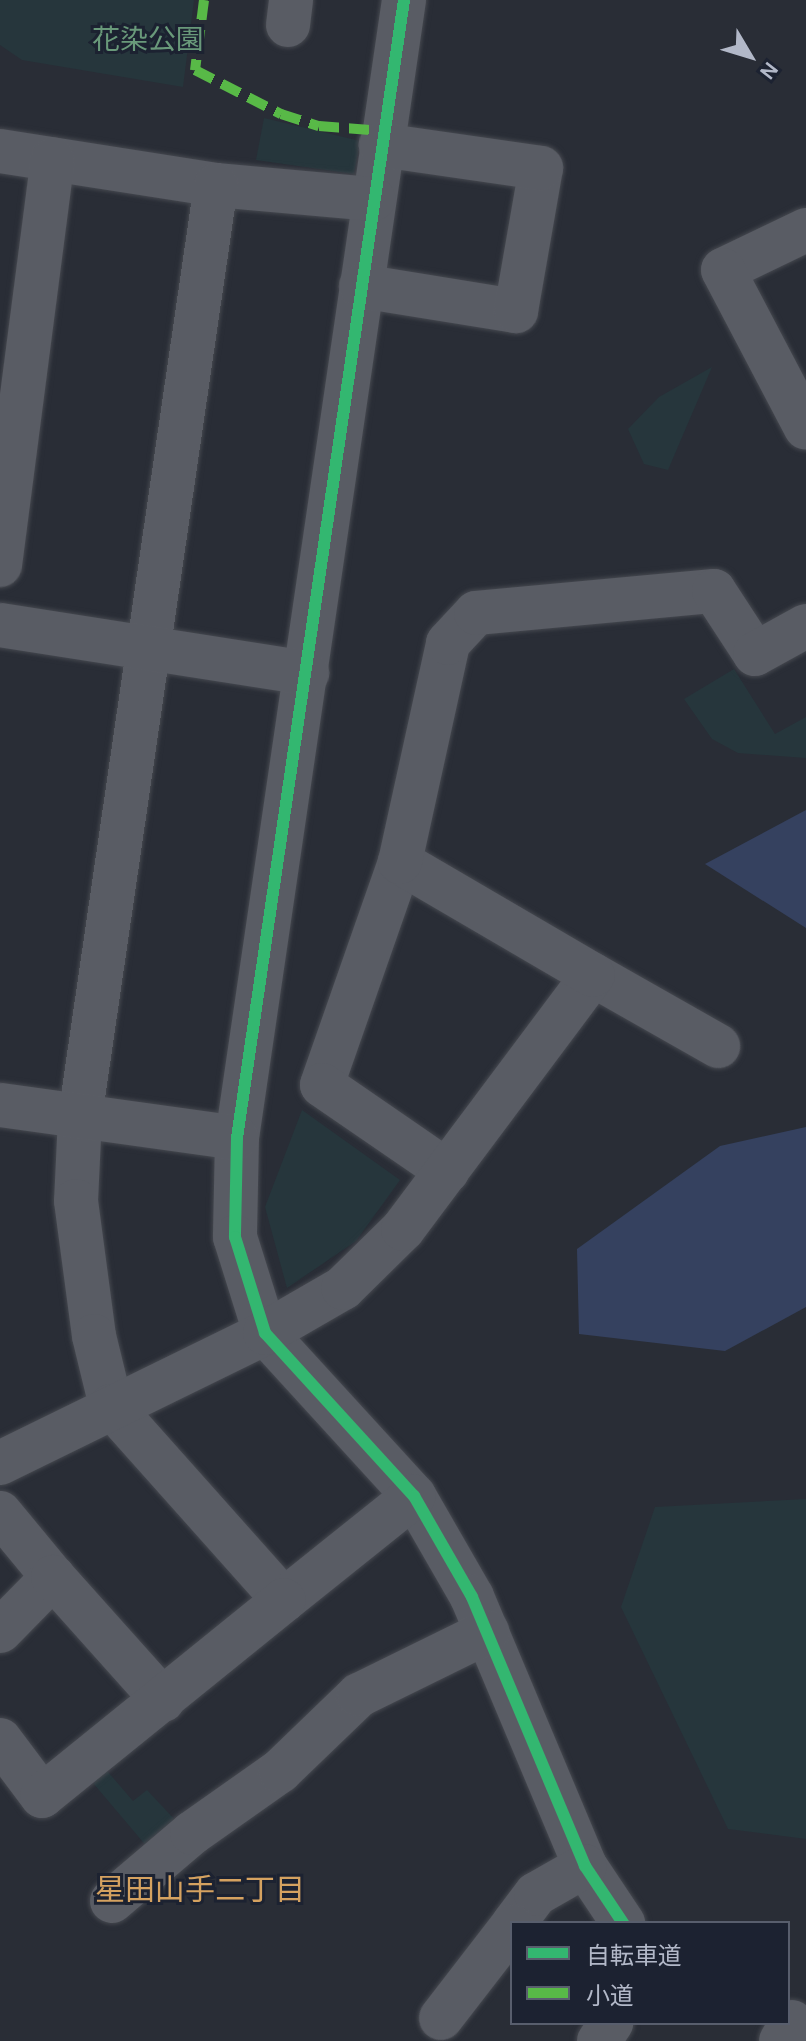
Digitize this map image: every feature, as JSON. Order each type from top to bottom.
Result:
[{"type":"street","points":[[404,0],[237,1138],[235,1237],[265,1333],[414,1496],[472,1597],[585,1866],[622,1921]]},
{"type":"street","points":[[361,286],[516,311],[541,168],[381,145]]},
{"type":"street","points":[[0,151],[216,185],[373,199]]},
{"type":"street","points":[[0,565],[53,159]]},
{"type":"street","points":[[216,185],[80,1117],[76,1201],[94,1336],[111,1406],[284,1600]]},
{"type":"street","points":[[806,230],[723,270],[806,428]]},
{"type":"street","points":[[447,1171],[322,1085],[400,862],[448,643],[476,613],[714,591],[755,654],[806,626]]},
{"type":"street","points":[[0,625],[307,673]]},
{"type":"street","points":[[400,862],[718,1046]]},
{"type":"street","points":[[0,1463],[265,1333],[343,1288],[403,1229],[593,975]]},
{"type":"street","points":[[0,1105],[237,1138]]},
{"type":"street","points":[[0,1740],[42,1796],[414,1496]]},
{"type":"street","points":[[0,1513],[163,1700]]},
{"type":"street","points":[[0,1631],[53,1577]]},
{"type":"street","points":[[112,1901],[192,1833],[280,1771],[359,1695],[487,1632]]},
{"type":"street","points":[[515,1921],[536,1894],[585,1866]]},
{"type":"street","points":[[441,2018],[455,1974],[510,1927]]},
{"type":"green space","name":"花染公園","points":[[0,0],[194,0],[183,87],[22,60],[0,45]]},
{"type":"green space","points":[[264,118],[360,141],[354,174],[256,160]]},
{"type":"green space","points":[[712,367],[668,470],[644,464],[628,429],[659,397]]},
{"type":"green space","points":[[734,669],[775,734],[806,717],[806,758],[738,753],[712,739],[684,699]]},
{"type":"green space","points":[[302,1110],[400,1180],[356,1241],[287,1288],[265,1207]]},
{"type":"green space","points":[[806,1499],[806,1839],[728,1829],[621,1607],[655,1507]]},
{"type":"green space","points":[[102,1765],[133,1801],[147,1790],[177,1822],[148,1848],[88,1777]]},
{"type":"water","points":[[806,810],[806,928],[705,864]]},
{"type":"water","points":[[806,1127],[806,1307],[725,1351],[579,1334],[577,1249],[720,1146]]},
{"type":"marked path","points":[[204,0],[195,70],[281,114],[319,126],[383,131]]},
{"type":"cycle path","points":[[404,0],[237,1138],[235,1237],[265,1333],[414,1496],[472,1597],[585,1866],[622,1921]]},
{"type":"district","name":"星田山手二丁目","points":[[200,1890]]}]
